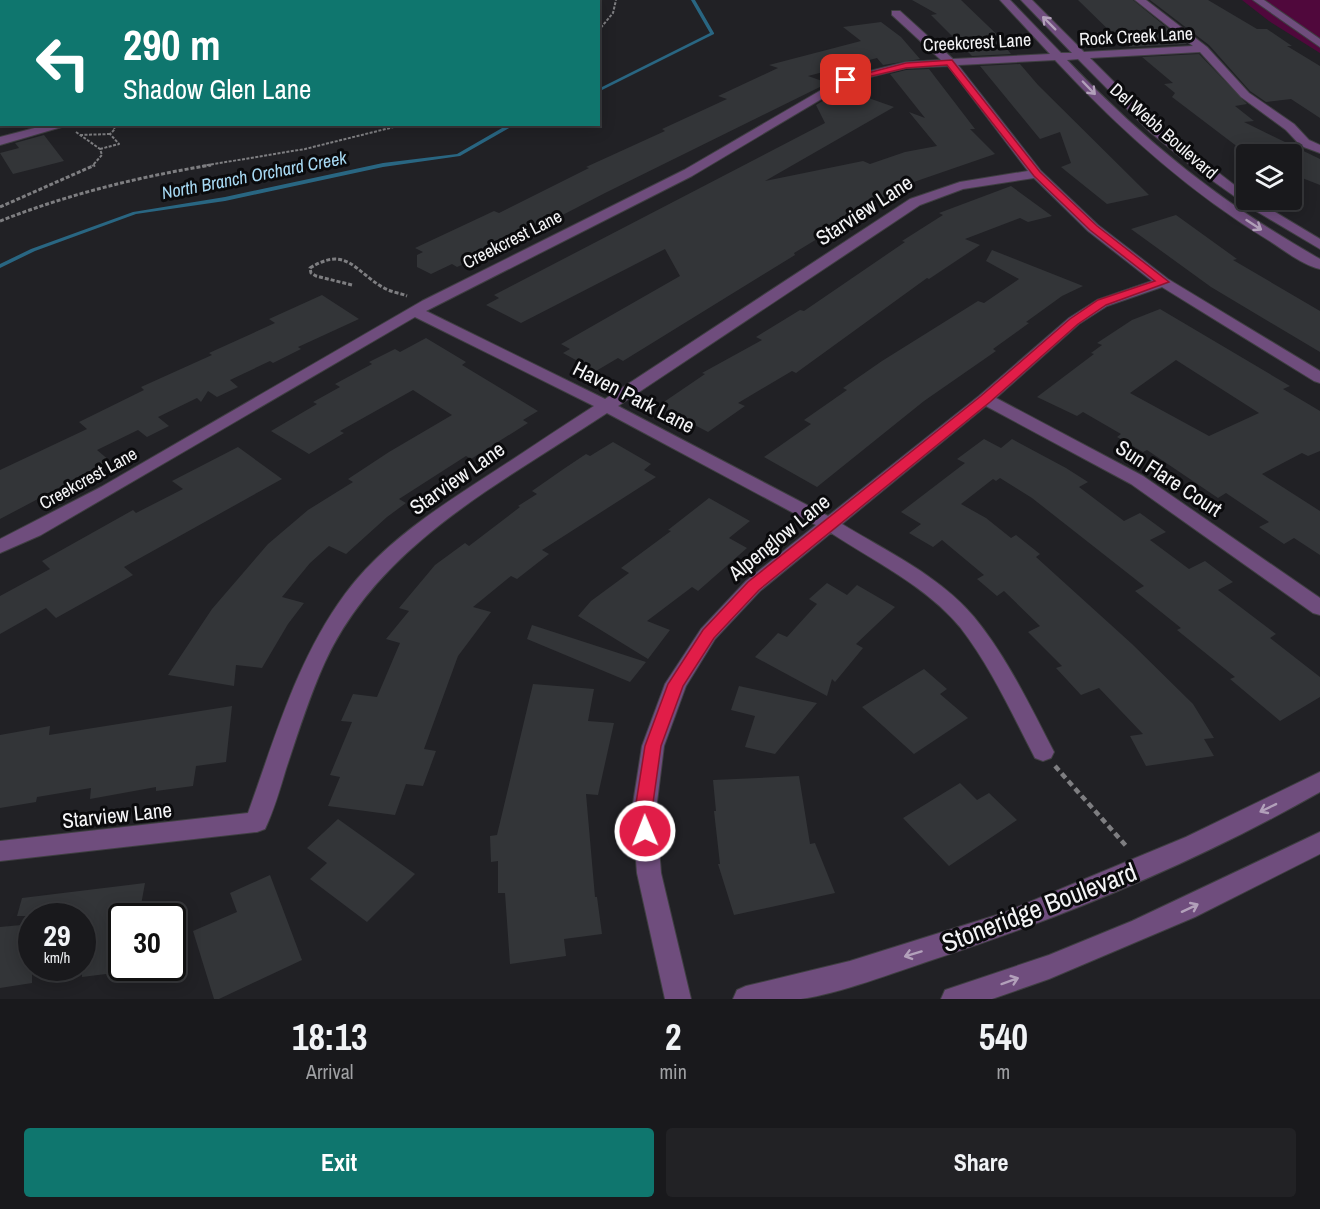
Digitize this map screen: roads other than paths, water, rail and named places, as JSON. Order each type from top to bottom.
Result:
[{"type":"street","name":"Del Webb Boulevard","points":[[1005,0],[1195,162],[1261,210],[1320,246]]},
{"type":"street","name":"Del Webb Boulevard","points":[[1026,0],[1115,115],[1170,165],[1215,200],[1320,265]]},
{"type":"street","points":[[1140,0],[1203,49],[1245,95],[1290,127],[1305,143],[1320,148]]},
{"type":"street","points":[[1258,0],[1320,44]]},
{"type":"street","points":[[896,13],[950,62],[1037,174],[1094,228],[1163,282],[1320,378]]},
{"type":"street","name":"Rock Creek Lane","points":[[1070,56],[1203,49]]},
{"type":"street","name":"Creekcrest Lane","points":[[0,547],[107,491],[421,307],[688,173],[846,80],[906,65],[1070,56]]},
{"type":"street","points":[[0,141],[62,126]]},
{"type":"street","name":"Starview Lane","points":[[0,851],[257,822],[311,665],[344,610],[386,561],[436,518],[915,201],[939,190],[966,182],[1037,174]]},
{"type":"street","name":"Alpenglow Lane","points":[[678,999],[649,873],[644,810],[653,746],[676,684],[708,634],[753,586],[985,399],[1074,321],[1102,303],[1163,282]]},
{"type":"street","name":"Haven Park Lane","points":[[421,307],[831,525],[926,585],[966,621],[999,668],[1043,752]]},
{"type":"street","name":"Sun Flare Court","points":[[985,399],[1137,480],[1320,608]]},
{"type":"street","name":"Stoneridge Boulevard","points":[[746,999],[812,984],[957,940],[1088,891],[1203,841],[1320,781]]},
{"type":"street","points":[[954,999],[1126,938],[1245,882],[1320,842]]},
{"type":"waterway","name":"North Branch Orchard Creek","points":[[600,90],[712,33],[693,0]]},
{"type":"waterway","name":"North Branch Orchard Creek","points":[[0,266],[33,250],[135,213],[225,199],[383,165],[458,155],[510,126]]}]
